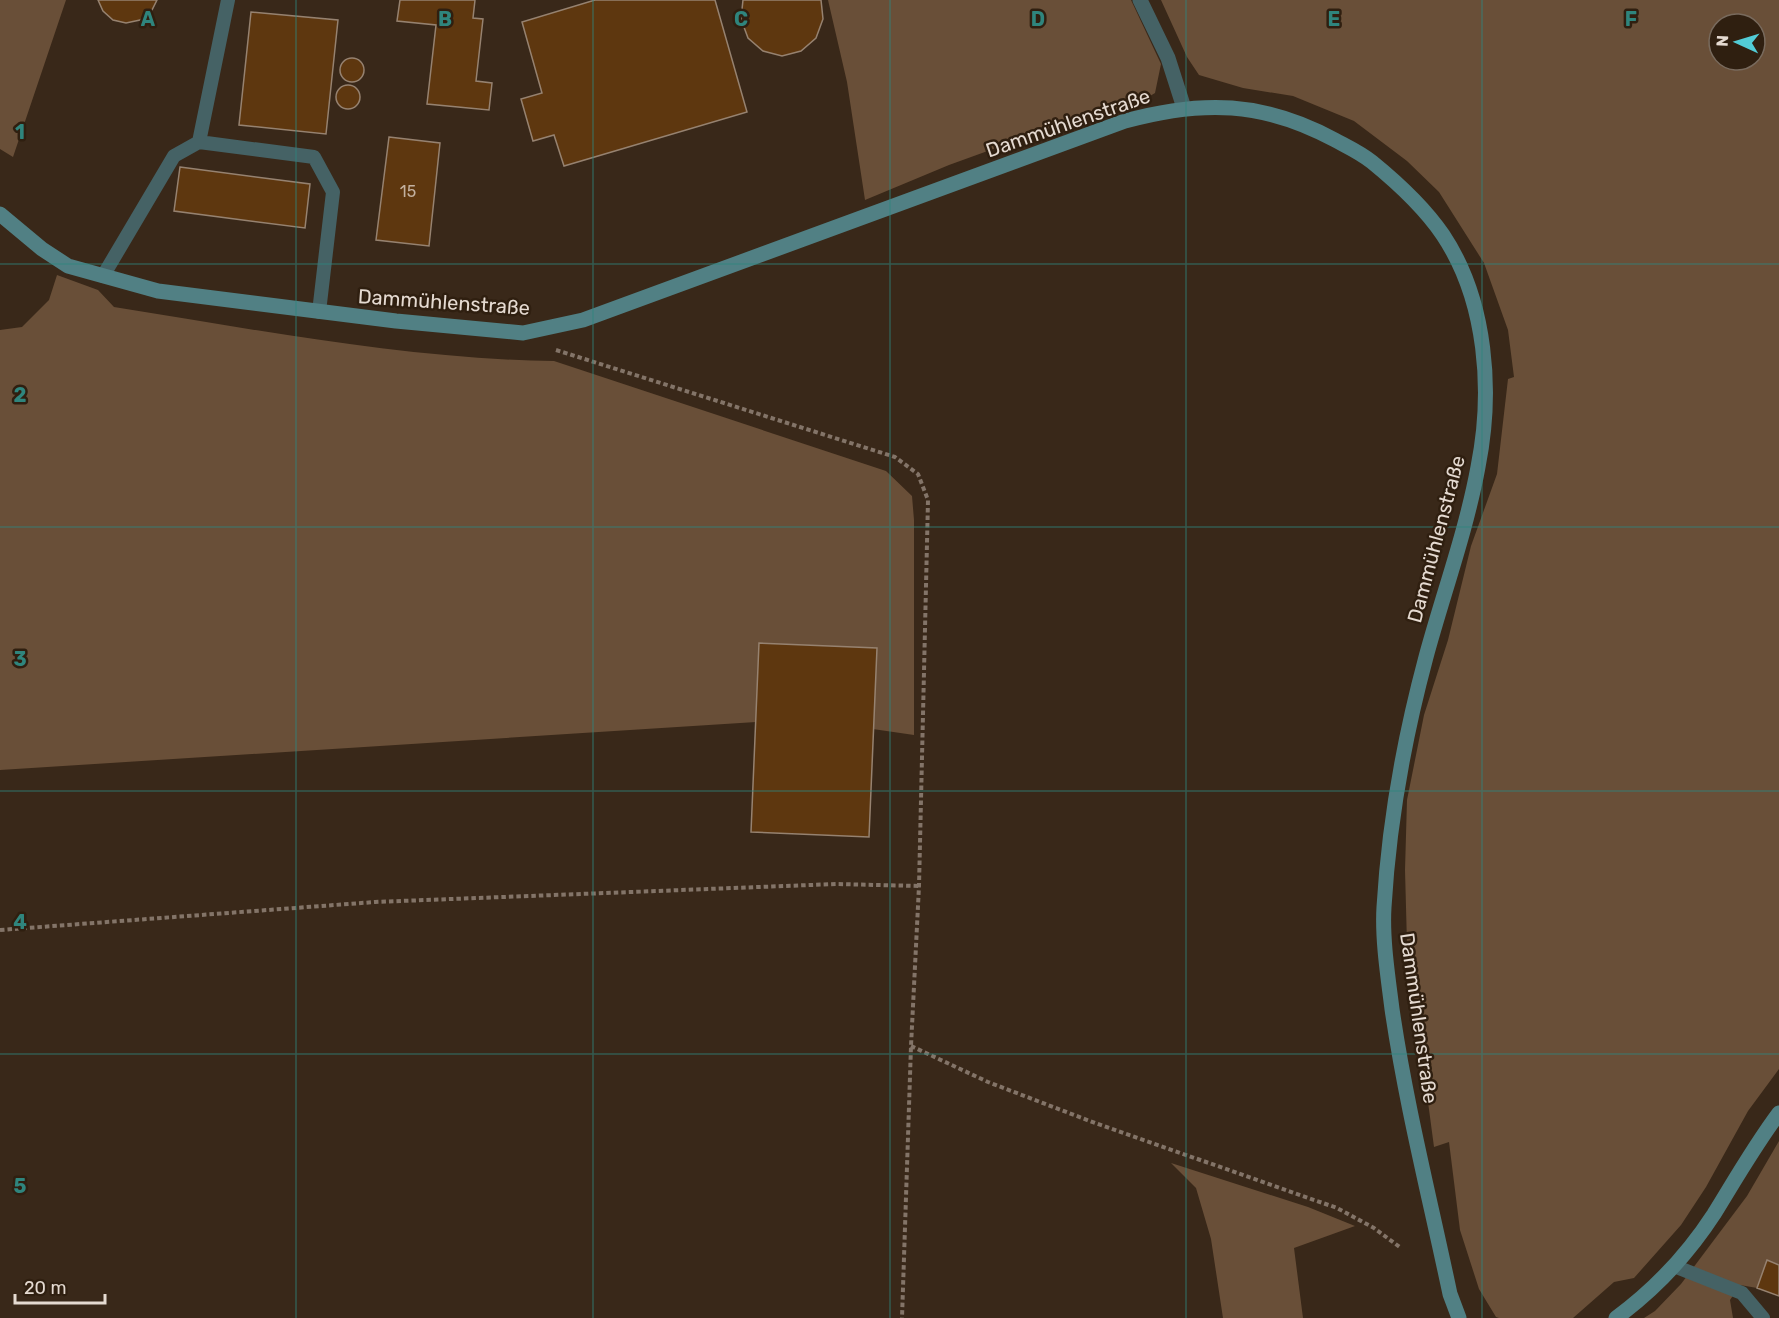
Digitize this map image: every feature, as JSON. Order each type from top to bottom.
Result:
[{"type":"street","points":[[1140,0],[1168,58],[1184,108]]},
{"type":"street","name":"Dammühlenstraße","points":[[0,214],[42,249],[68,266],[158,291],[396,321],[523,333],[583,320],[1125,122],[1184,108],[1222,106],[1274,113],[1316,129],[1362,154],[1392,178],[1421,207],[1441,232],[1459,265],[1479,327],[1484,358],[1485,396],[1479,467],[1465,525],[1426,657],[1397,784],[1383,914],[1389,986],[1399,1059],[1450,1294],[1459,1318]]},
{"type":"street","points":[[1616,1318],[1635,1304],[1674,1266],[1712,1216],[1757,1142],[1779,1113]]},
{"type":"lane","points":[[199,142],[228,0]]},
{"type":"lane","points":[[103,276],[174,156],[199,142],[314,157],[333,192],[319,312]]},
{"type":"lane","points":[[1674,1266],[1742,1293],[1763,1318]]},
{"type":"path","points":[[523,333],[562,353],[895,457],[918,474],[928,500],[919,886],[902,1318]]},
{"type":"path","points":[[0,930],[375,902],[836,884],[919,886]]},
{"type":"path","points":[[911,1046],[988,1082],[1084,1119],[1337,1208],[1374,1228],[1401,1248]]},
{"type":"shaded area","points":[[0,0],[66,0],[13,157],[0,149]]},
{"type":"shaded area","points":[[828,0],[1131,0],[1161,64],[1155,93],[1130,108],[1084,116],[949,165],[865,200],[847,82]]},
{"type":"shaded area","points":[[1161,0],[1779,0],[1779,1069],[1748,1111],[1706,1187],[1681,1225],[1634,1278],[1614,1282],[1573,1318],[1499,1318],[1496,1317],[1479,1289],[1460,1230],[1449,1142],[1434,1147],[1407,944],[1405,870],[1407,800],[1424,715],[1448,640],[1471,546],[1497,474],[1508,379],[1514,377],[1508,330],[1484,263],[1439,192],[1407,161],[1354,121],[1293,96],[1243,88],[1199,75],[1187,57]]},
{"type":"shaded area","points":[[57,275],[98,290],[114,307],[278,334],[388,349],[443,355],[554,361],[886,471],[912,496],[914,735],[804,719],[0,770],[0,330],[22,327],[49,300]]},
{"type":"shaded area","points":[[1779,1141],[1779,1265],[1767,1261],[1757,1288],[1740,1285],[1730,1300],[1733,1318],[1644,1318],[1655,1311],[1681,1284],[1747,1196]]},
{"type":"shaded area","points":[[1171,1163],[1308,1207],[1355,1226],[1294,1248],[1303,1318],[1223,1318],[1211,1239],[1196,1188]]},
{"type":"building","points":[[98,0],[157,0],[151,12],[140,20],[126,23],[113,20],[103,11]]},
{"type":"building","points":[[400,0],[475,0],[473,18],[483,19],[476,81],[492,83],[489,110],[427,104],[436,25],[397,21]]},
{"type":"building","points":[[595,0],[715,0],[747,112],[564,166],[554,135],[533,141],[521,99],[542,93],[522,22]]},
{"type":"building","points":[[743,0],[821,0],[823,19],[816,38],[801,51],[782,56],[763,51],[748,38],[741,19]]},
{"type":"building","points":[[251,12],[338,20],[326,134],[239,125]]},
{"type":"building","points":[[352,58],[361,61],[364,70],[361,79],[352,82],[343,79],[340,70],[343,61]]},
{"type":"building","points":[[348,85],[357,88],[360,97],[357,106],[348,109],[339,106],[336,97],[339,88]]},
{"type":"building","points":[[389,137],[440,143],[429,246],[376,240]]},
{"type":"building","points":[[180,167],[310,184],[305,228],[174,211]]},
{"type":"building","points":[[759,643],[877,648],[869,837],[751,832]]},
{"type":"building","points":[[1767,1260],[1779,1265],[1779,1296],[1757,1288]]}]
